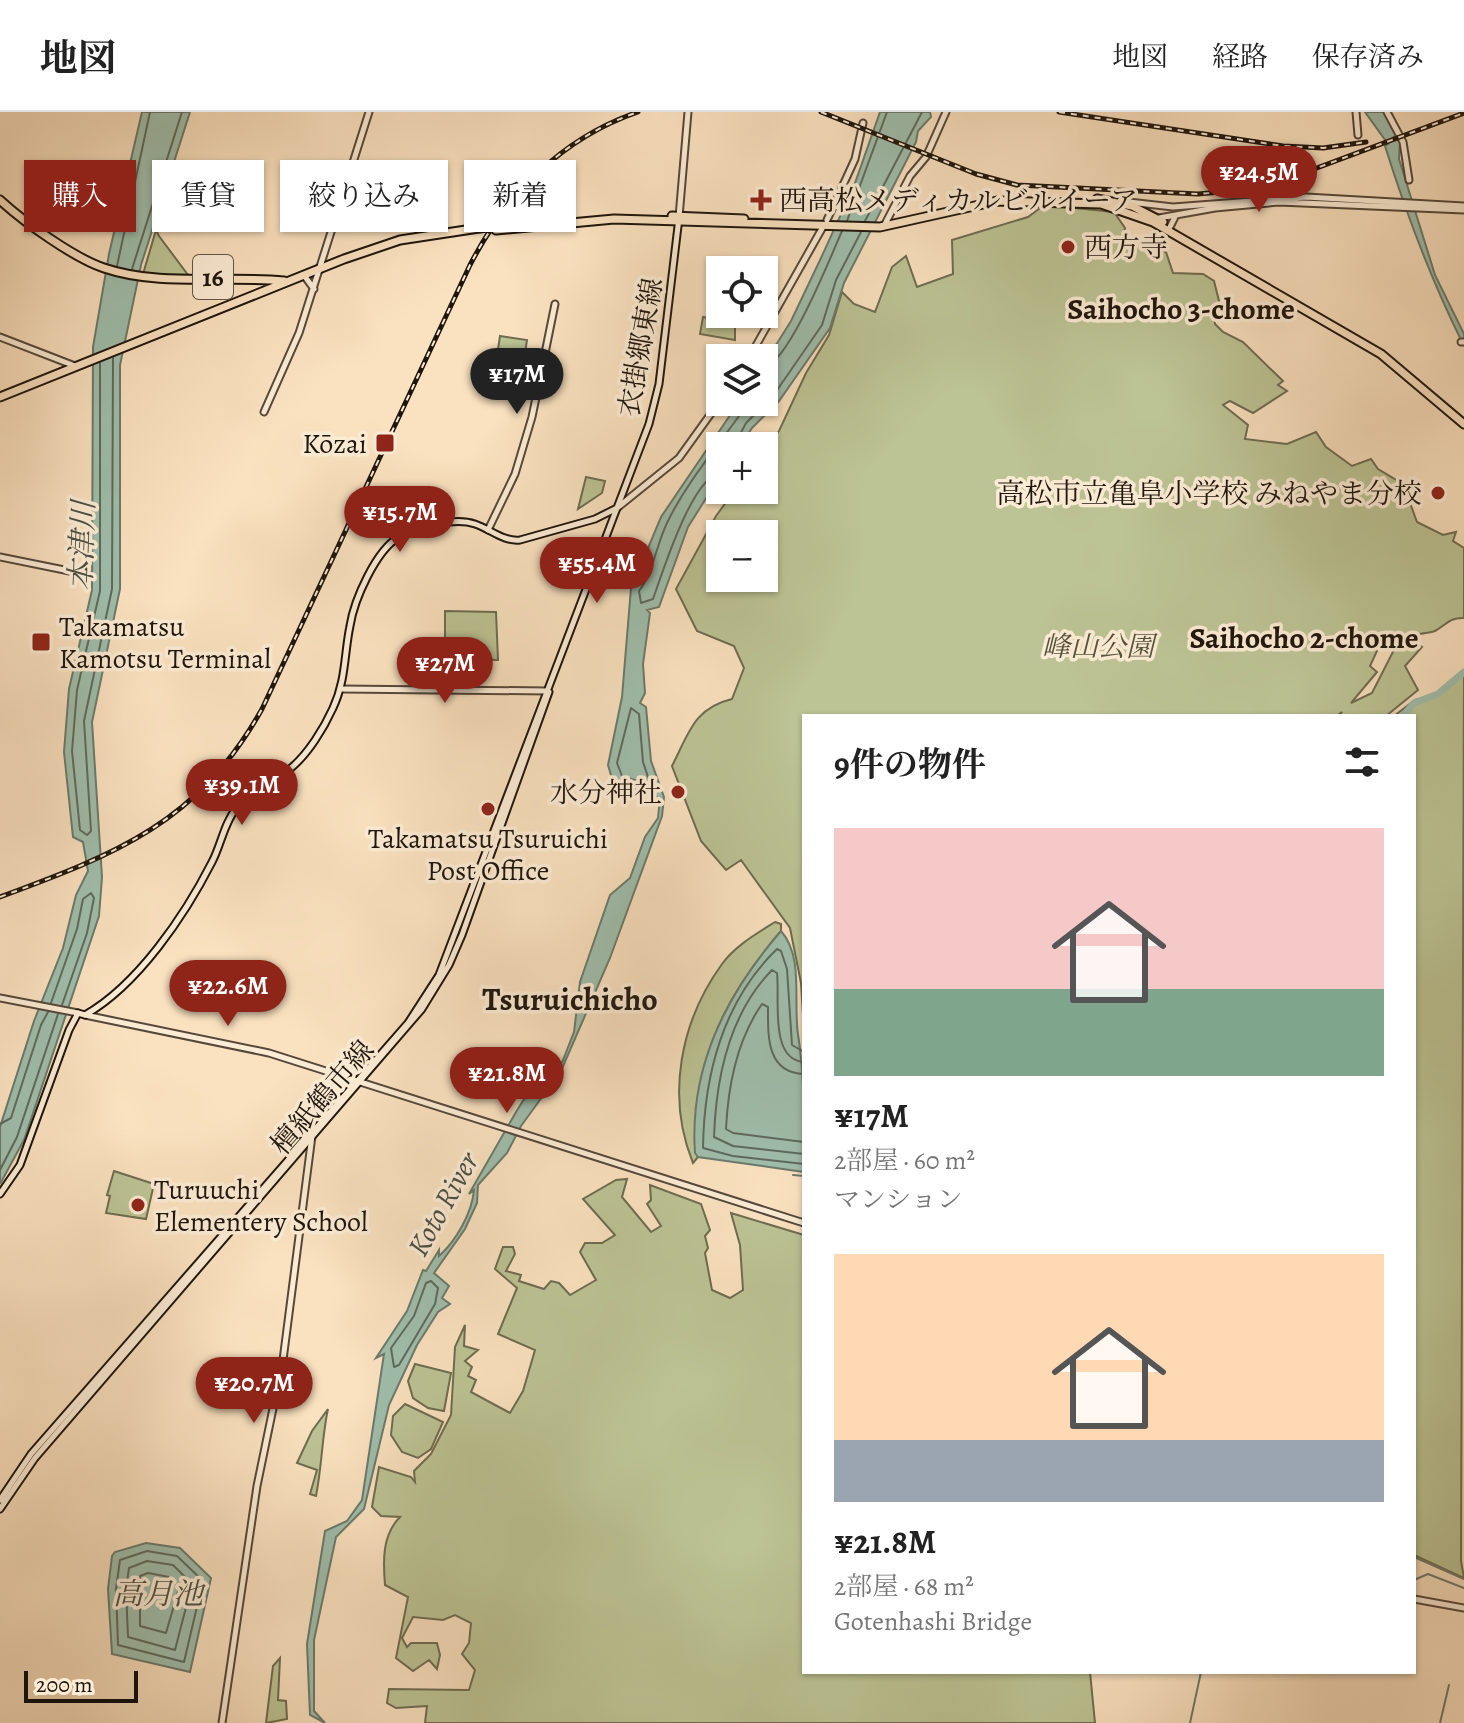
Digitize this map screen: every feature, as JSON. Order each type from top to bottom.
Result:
[{"type":"main road","points":[[883,224],[997,197],[1067,196],[1115,202],[1157,219],[1394,358],[1464,422]]},
{"type":"main road","name":"16","points":[[0,200],[35,228],[107,269],[140,276],[272,284]]},
{"type":"main road","points":[[0,397],[124,349],[253,295],[272,284],[292,282],[400,240],[597,215],[883,224],[969,205],[1009,200],[1088,202],[1146,218],[1381,354],[1464,422]]},
{"type":"street","points":[[314,290],[312,282],[369,112]]},
{"type":"street","name":"衣掛郷東線","points":[[617,508],[656,401],[679,219],[688,112]]},
{"type":"street","points":[[883,224],[910,176],[926,157],[946,112]]},
{"type":"street","points":[[1356,112],[1358,135]]},
{"type":"street","points":[[1387,112],[1403,142],[1409,180]]},
{"type":"street","points":[[757,344],[827,222],[855,159],[863,123]]},
{"type":"street","points":[[1115,202],[1173,207],[1298,197],[1464,208]]},
{"type":"street","points":[[1146,218],[1279,202],[1402,203]]},
{"type":"street","points":[[1170,227],[1175,216]]},
{"type":"street","points":[[264,412],[314,290],[315,274]]},
{"type":"street","points":[[488,530],[515,474],[529,427],[555,304]]},
{"type":"street","points":[[0,337],[76,367]]},
{"type":"street","points":[[0,1194],[20,1165],[78,1013],[162,944],[202,884],[235,809],[247,796],[296,763],[328,718],[341,689],[352,615],[373,565],[385,547],[404,535],[443,524],[467,522],[510,540],[520,540],[595,519],[617,508],[679,458],[709,416]]},
{"type":"street","name":"檀紙鶴市線","points":[[0,1509],[35,1458],[312,1139],[412,1017],[445,964],[617,508]]},
{"type":"street","points":[[0,557],[89,575]]},
{"type":"street","points":[[341,689],[549,691]]},
{"type":"street","points":[[0,998],[248,1047],[802,1222]]},
{"type":"street","name":"檀紙鶴市線","points":[[0,1500],[31,1454],[358,1083]]},
{"type":"street","points":[[222,1723],[257,1486],[283,1360],[313,1131]]},
{"type":"street","points":[[1416,1599],[1464,1608]]},
{"type":"green space","name":"峰山公園","points":[[1044,205],[1114,212],[1125,228],[1122,242],[1166,252],[1173,273],[1203,274],[1214,281],[1220,305],[1214,312],[1215,324],[1223,332],[1243,342],[1283,381],[1278,385],[1287,391],[1253,413],[1230,401],[1223,405],[1248,425],[1245,439],[1287,444],[1316,432],[1326,447],[1352,466],[1371,459],[1378,469],[1403,484],[1417,522],[1443,535],[1456,532],[1453,541],[1464,548],[1464,618],[1452,620],[1435,631],[1402,637],[1422,647],[1405,666],[1418,690],[1388,714],[802,714],[802,999],[790,928],[741,860],[726,870],[701,841],[672,766],[688,733],[701,715],[719,703],[732,699],[744,668],[734,646],[697,631],[676,589],[706,534],[706,592],[778,592],[778,520],[714,520],[716,516],[725,504],[778,504],[778,432],[806,373],[829,335],[842,292],[854,304],[875,312],[892,267],[906,256],[917,287],[953,274],[952,240],[1028,217]],"holes":[[[1401,637],[1372,693],[1351,703],[1377,672],[1370,666],[1382,640]]]},
{"type":"green space","points":[[157,232],[188,275],[143,274]]},
{"type":"green space","points":[[703,317],[706,317],[706,328],[735,328],[735,340],[700,334]]},
{"type":"green space","points":[[500,336],[527,340],[522,373],[495,369]]},
{"type":"green space","points":[[586,477],[605,481],[602,493],[578,509]]},
{"type":"green space","points":[[445,611],[496,612],[498,660],[445,659]]},
{"type":"green space","points":[[1464,671],[1461,1561],[1464,1578],[1416,1556],[1416,714],[1397,714],[1415,700],[1438,694]]},
{"type":"green space","points":[[775,922],[781,924],[781,931],[748,973],[714,1038],[700,1087],[695,1136],[698,1157],[693,1163],[680,1112],[679,1086],[687,1035],[696,1010],[722,964],[739,946]]},
{"type":"green space","points":[[114,1171],[154,1184],[146,1219],[106,1213]]},
{"type":"green space","points":[[627,1179],[622,1197],[651,1232],[661,1226],[647,1204],[651,1200],[650,1185],[701,1204],[710,1230],[705,1236],[708,1248],[705,1253],[712,1290],[730,1298],[743,1290],[740,1245],[731,1213],[802,1234],[802,1674],[1090,1674],[1095,1723],[425,1723],[427,1706],[396,1708],[387,1703],[389,1689],[469,1690],[475,1670],[462,1654],[469,1643],[471,1623],[455,1615],[443,1620],[413,1617],[402,1638],[407,1647],[411,1643],[437,1643],[440,1655],[437,1669],[429,1660],[413,1671],[396,1658],[408,1597],[385,1585],[387,1540],[400,1517],[381,1516],[372,1507],[379,1467],[411,1477],[415,1482],[414,1471],[431,1454],[451,1415],[455,1347],[465,1325],[464,1346],[478,1350],[465,1361],[472,1367],[468,1376],[476,1380],[471,1392],[510,1413],[523,1391],[535,1350],[498,1334],[517,1288],[495,1269],[503,1247],[513,1247],[515,1254],[506,1271],[521,1275],[519,1281],[544,1289],[551,1281],[559,1283],[570,1295],[596,1280],[580,1252],[585,1243],[602,1243],[615,1235],[583,1199],[616,1180]]},
{"type":"green space","points":[[415,1364],[451,1373],[444,1411],[428,1408],[413,1398],[408,1381]]},
{"type":"green space","points":[[405,1404],[443,1422],[431,1449],[418,1458],[402,1452],[391,1435],[393,1416]]},
{"type":"green space","points":[[328,1409],[316,1496],[310,1494],[317,1470],[297,1463],[312,1431]]},
{"type":"green space","points":[[280,1658],[278,1700],[286,1701],[287,1719],[266,1723],[273,1666]]},
{"type":"water","points":[[142,112],[190,112],[175,160],[152,160],[152,231],[141,265],[120,365],[120,589],[92,722],[102,877],[99,916],[24,1140],[0,1184],[0,1127],[34,1021],[63,948],[76,895],[88,871],[83,842],[73,837],[64,752],[69,689],[92,590],[93,347],[114,232],[136,232],[136,160],[131,160]]},
{"type":"water","points":[[880,112],[930,112],[931,117],[918,131],[916,142],[844,283],[830,328],[778,402],[777,344],[791,321],[854,186]]},
{"type":"water","points":[[1365,112],[1384,112],[1398,135],[1394,137],[1400,142],[1399,159],[1435,275],[1464,334],[1464,346],[1411,221],[1385,146],[1388,144]]},
{"type":"water","points":[[730,416],[764,416],[749,432],[719,432]]},
{"type":"water","points":[[706,451],[706,498],[688,527],[659,607],[647,610],[650,613],[643,664],[645,693],[640,703],[646,707],[651,761],[664,797],[662,816],[610,958],[561,1071],[521,1126],[507,1153],[478,1185],[477,1203],[465,1229],[434,1273],[449,1286],[442,1298],[450,1304],[438,1312],[417,1345],[389,1405],[364,1509],[336,1537],[314,1640],[314,1711],[325,1723],[310,1715],[307,1644],[325,1531],[347,1521],[362,1500],[384,1354],[376,1358],[407,1311],[423,1270],[426,1271],[439,1250],[439,1256],[457,1235],[470,1208],[474,1190],[469,1194],[524,1099],[545,1090],[563,1060],[574,1032],[580,982],[610,895],[630,878],[645,837],[658,818],[660,798],[613,782],[608,765],[622,697],[631,588],[641,576],[638,572],[661,517]]},
{"type":"water","points":[[781,931],[793,953],[802,1074],[802,1172],[698,1157],[695,1153],[698,1091],[705,1062],[728,1007],[761,955]]},
{"type":"water","name":"高月池","points":[[146,1543],[180,1548],[211,1578],[190,1672],[112,1654],[108,1589],[112,1556],[115,1552]]},
{"type":"waterway","points":[[1405,714],[1414,703],[1438,694],[1464,672]]},
{"type":"waterway","points":[[793,1175],[802,1176]]},
{"type":"waterway","points":[[1416,1558],[1464,1579]]},
{"type":"waterway","points":[[1416,1579],[1428,1574],[1464,1588]]},
{"type":"waterway","points":[[1190,1723],[1201,1674]]},
{"type":"waterway","points":[[1440,1723],[1449,1685]]},
{"type":"railway","points":[[0,897],[81,866],[150,830],[182,807],[237,748],[262,709],[484,239],[519,193],[561,153],[610,123],[638,112]]},
{"type":"railway","points":[[821,112],[976,174],[1017,185],[1198,194],[1242,190],[1290,178],[1464,113]]},
{"type":"railway","points":[[1059,112],[1283,146],[1323,148],[1366,142]]},
{"type":"place","name":"西高松メディカルビルイーア","points":[[761,200]]},
{"type":"place","name":"西方寺","points":[[1068,247]]},
{"type":"place","name":"Kōzai","points":[[385,443]]},
{"type":"place","name":"高松市立亀阜小学校 みねやま分校","points":[[1438,493]]},
{"type":"place","name":"Takamatsu Kamotsu Terminal","points":[[41,642]]},
{"type":"place","name":"水分神社","points":[[678,792]]},
{"type":"place","name":"Takamatsu Tsuruichi Post Office","points":[[488,809]]},
{"type":"place","name":"Turuuchi Elementery School","points":[[138,1205]]},
{"type":"district","name":"Saihocho 3-chome","points":[[1181,309]]},
{"type":"district","name":"Saihocho 2-chome","points":[[1304,638]]},
{"type":"district","name":"Tsuruichicho","points":[[570,999]]},
{"type":"water label","name":"本津川","points":[[82,546]]},
{"type":"water label","name":"Koto River","points":[[443,1204]]}]
